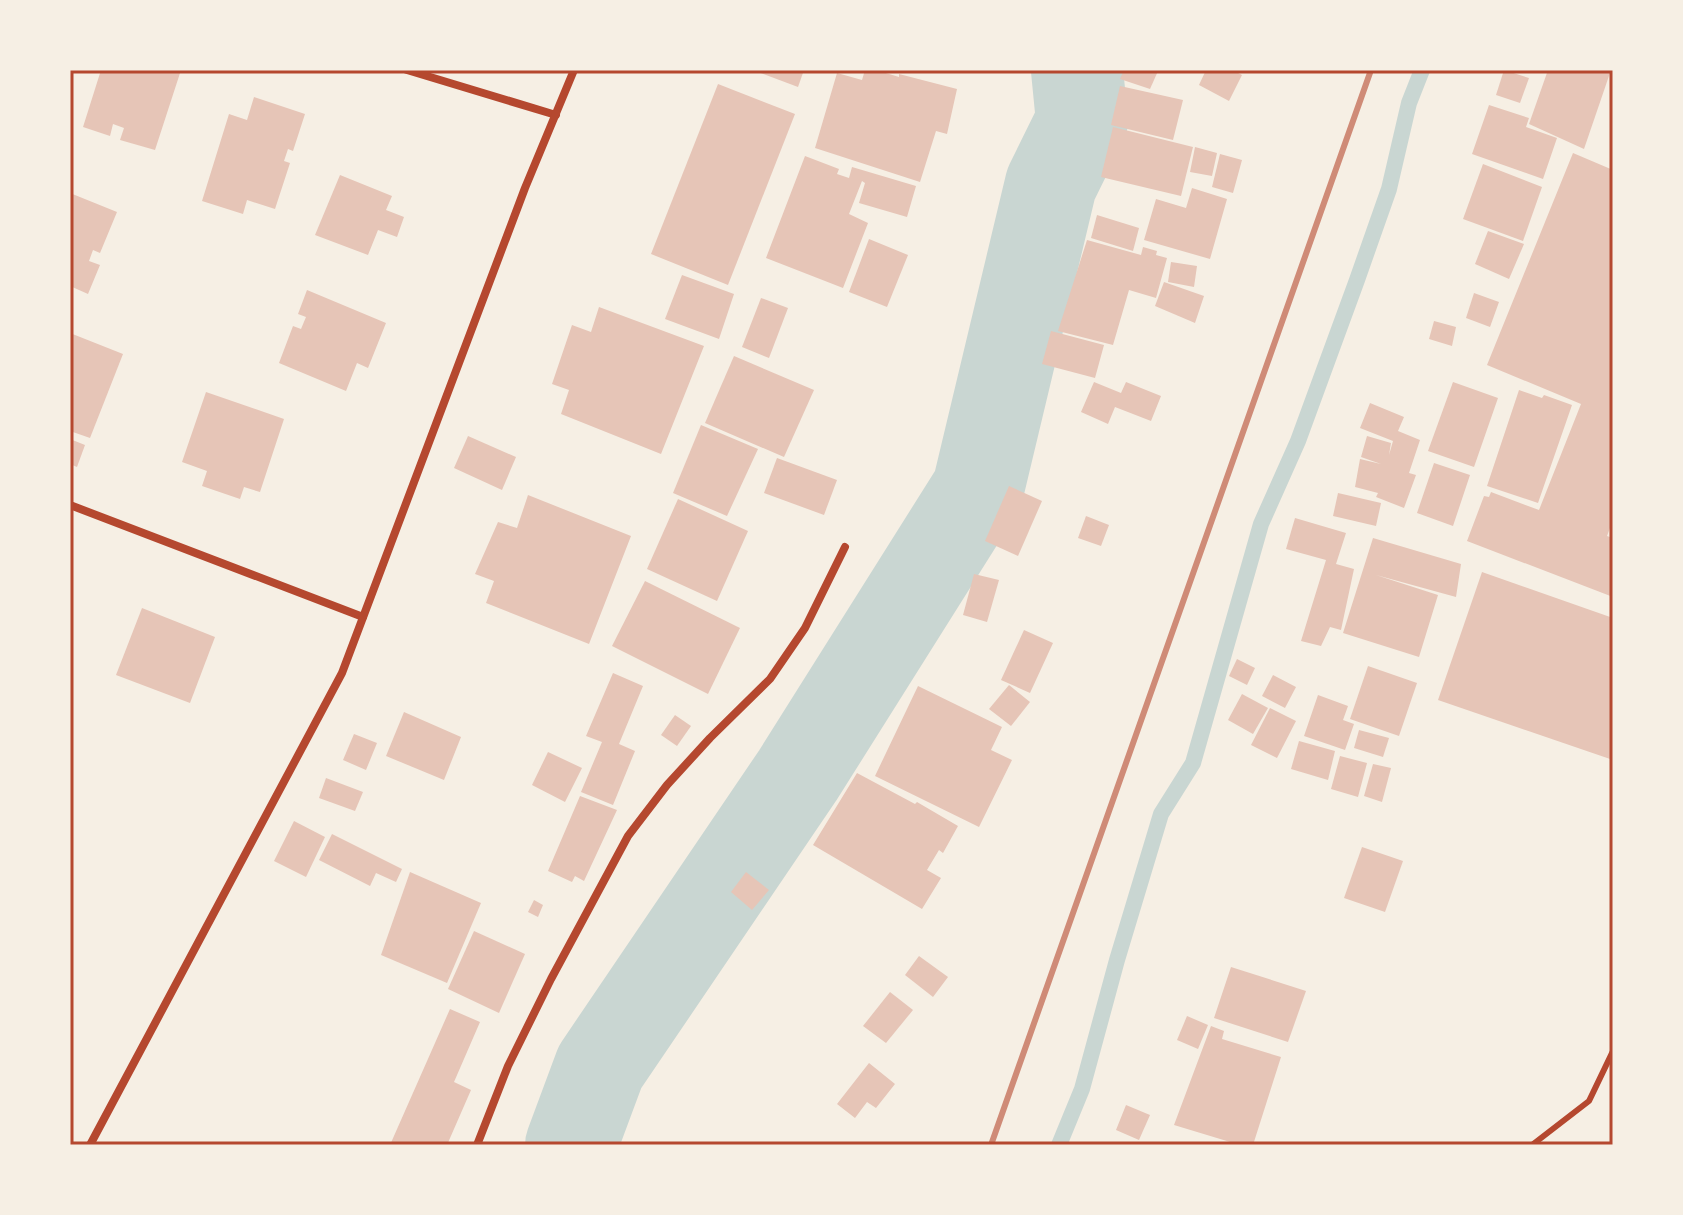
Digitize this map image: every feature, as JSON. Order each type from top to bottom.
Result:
[{"type":"street","points":[[407,70],[556,115]]},
{"type":"street","points":[[90,1145],[342,673],[525,188],[574,70]]},
{"type":"street","points":[[70,505],[363,617]]},
{"type":"street","points":[[477,1145],[514,1054],[628,836],[692,757],[770,679],[805,628],[845,547]]},
{"type":"lane","points":[[1532,1145],[1589,1101],[1613,1051]]},
{"type":"building","points":[[101,70],[181,70],[155,150],[120,140],[124,128],[113,124],[110,136],[83,127]]},
{"type":"building","points":[[753,70],[804,70],[798,87]]},
{"type":"building","points":[[865,70],[899,77],[899,74],[957,89],[947,134],[936,131],[920,182],[815,148],[837,73],[862,80]]},
{"type":"building","points":[[1124,70],[1158,71],[1150,89],[1120,79]]},
{"type":"building","points":[[1206,70],[1232,70],[1242,75],[1229,101],[1199,85]]},
{"type":"building","points":[[1504,70],[1529,78],[1520,103],[1496,95]]},
{"type":"building","points":[[1548,70],[1611,70],[1584,149],[1529,124]]},
{"type":"building","points":[[718,84],[795,114],[728,285],[651,254]]},
{"type":"building","points":[[1120,86],[1183,100],[1173,140],[1111,125]]},
{"type":"building","points":[[254,97],[305,114],[293,151],[288,149],[284,161],[290,163],[275,209],[247,200],[243,214],[202,201],[229,114],[247,120]]},
{"type":"building","points":[[1489,105],[1529,118],[1526,127],[1557,138],[1543,179],[1472,154]]},
{"type":"building","points":[[1113,127],[1193,147],[1181,196],[1101,177]]},
{"type":"building","points":[[1195,147],[1217,153],[1212,176],[1190,172]]},
{"type":"building","points":[[1573,153],[1613,170],[1613,520],[1607,536],[1613,538],[1613,597],[1467,541],[1484,496],[1489,497],[1491,492],[1539,510],[1581,404],[1487,365]]},
{"type":"building","points":[[1220,154],[1242,160],[1233,193],[1212,187]]},
{"type":"building","points":[[805,156],[839,169],[837,174],[849,178],[852,167],[916,186],[907,217],[859,203],[865,183],[862,181],[849,214],[868,223],[843,288],[766,258]]},
{"type":"building","points":[[1483,164],[1542,187],[1523,241],[1463,219]]},
{"type":"building","points":[[340,175],[392,196],[386,210],[404,217],[397,237],[378,230],[368,255],[315,235]]},
{"type":"building","points":[[1192,188],[1227,199],[1210,259],[1144,240],[1156,199],[1186,208]]},
{"type":"building","points":[[70,193],[117,212],[100,253],[93,250],[89,261],[100,265],[88,294],[70,286]]},
{"type":"building","points":[[1097,215],[1139,228],[1133,251],[1091,238]]},
{"type":"building","points":[[1488,231],[1524,244],[1509,279],[1475,264]]},
{"type":"building","points":[[869,239],[908,255],[887,307],[849,292]]},
{"type":"building","points":[[1087,240],[1141,255],[1143,247],[1167,258],[1156,298],[1129,290],[1113,345],[1058,331]]},
{"type":"building","points":[[1171,262],[1197,266],[1194,287],[1168,282]]},
{"type":"building","points":[[682,275],[734,294],[719,339],[665,319]]},
{"type":"building","points":[[1164,282],[1204,296],[1195,323],[1155,306]]},
{"type":"building","points":[[307,290],[386,323],[368,368],[357,363],[346,391],[279,363],[293,326],[301,329],[306,317],[298,314]]},
{"type":"building","points":[[1474,293],[1499,302],[1490,327],[1466,318]]},
{"type":"building","points":[[761,298],[788,308],[769,358],[742,347]]},
{"type":"building","points":[[599,307],[704,346],[661,454],[561,414],[569,390],[552,384],[572,325],[591,332]]},
{"type":"building","points":[[1434,321],[1456,327],[1452,346],[1429,339]]},
{"type":"building","points":[[1051,331],[1104,345],[1095,378],[1042,364]]},
{"type":"building","points":[[70,333],[123,354],[90,438],[70,431]]},
{"type":"building","points":[[734,356],[814,390],[784,457],[705,423]]},
{"type":"building","points":[[1094,382],[1121,393],[1126,382],[1161,396],[1151,421],[1115,407],[1108,424],[1081,412]]},
{"type":"building","points":[[1453,382],[1498,398],[1474,467],[1428,451]]},
{"type":"building","points":[[1519,390],[1572,405],[1538,503],[1487,486]]},
{"type":"building","points":[[206,392],[284,419],[260,492],[244,487],[240,499],[202,486],[207,471],[182,462]]},
{"type":"building","points":[[1370,403],[1404,417],[1398,431],[1420,440],[1409,473],[1416,475],[1404,508],[1376,497],[1378,493],[1355,487],[1360,459],[1381,464],[1361,457],[1367,436],[1391,443],[1389,455],[1393,441],[1360,428]]},
{"type":"building","points":[[701,425],[758,449],[727,516],[673,493]]},
{"type":"building","points":[[468,436],[516,457],[502,490],[454,468]]},
{"type":"building","points":[[70,439],[85,445],[77,467],[70,464]]},
{"type":"building","points":[[777,458],[837,480],[824,515],[764,493]]},
{"type":"building","points":[[1434,463],[1470,475],[1453,526],[1417,513]]},
{"type":"building","points":[[1009,486],[1042,501],[1018,556],[985,541]]},
{"type":"building","points":[[1338,493],[1381,503],[1376,526],[1333,516]]},
{"type":"building","points":[[528,495],[631,536],[589,644],[486,603],[494,581],[475,574],[498,522],[517,528]]},
{"type":"building","points":[[678,499],[748,531],[717,601],[647,569]]},
{"type":"building","points":[[1086,516],[1109,525],[1101,546],[1078,538]]},
{"type":"building","points":[[1295,518],[1346,533],[1336,564],[1354,569],[1341,630],[1330,627],[1321,646],[1301,641],[1326,560],[1286,549]]},
{"type":"building","points":[[1373,538],[1461,564],[1456,597],[1376,575],[1438,595],[1419,657],[1343,633]]},
{"type":"building","points":[[1482,572],[1613,618],[1613,760],[1438,700]]},
{"type":"building","points":[[974,574],[999,580],[987,622],[963,615]]},
{"type":"building","points":[[645,581],[740,628],[708,694],[612,646]]},
{"type":"building","points":[[142,608],[215,637],[190,703],[116,675]]},
{"type":"building","points":[[1024,630],[1053,643],[1030,693],[1001,680]]},
{"type":"building","points":[[1237,659],[1255,668],[1247,685],[1229,676]]},
{"type":"building","points":[[1368,666],[1417,683],[1399,736],[1350,719]]},
{"type":"building","points":[[613,673],[643,686],[619,744],[635,751],[613,805],[581,792],[602,742],[586,736]]},
{"type":"building","points":[[1273,675],[1296,687],[1285,708],[1262,696]]},
{"type":"building","points":[[1009,685],[1030,702],[1011,726],[989,709]]},
{"type":"building","points":[[918,686],[1002,727],[991,750],[1012,760],[979,827],[875,776]]},
{"type":"building","points":[[1242,694],[1268,708],[1253,734],[1228,720]]},
{"type":"building","points":[[1318,695],[1348,706],[1343,720],[1354,724],[1345,750],[1304,736]]},
{"type":"building","points":[[1270,708],[1296,721],[1277,758],[1251,745]]},
{"type":"building","points":[[404,712],[461,737],[444,780],[386,756]]},
{"type":"building","points":[[675,715],[691,726],[677,746],[661,735]]},
{"type":"building","points":[[1359,730],[1389,738],[1383,757],[1354,748]]},
{"type":"building","points":[[354,734],[377,743],[366,770],[343,760]]},
{"type":"building","points":[[1299,741],[1335,751],[1328,780],[1291,769]]},
{"type":"building","points":[[548,752],[582,768],[565,802],[532,785]]},
{"type":"building","points":[[1340,756],[1367,763],[1358,797],[1331,789]]},
{"type":"building","points":[[1373,764],[1391,768],[1382,802],[1364,796]]},
{"type":"building","points":[[857,773],[958,826],[943,853],[939,850],[927,870],[941,878],[922,909],[813,845]]},
{"type":"building","points":[[326,778],[363,792],[355,811],[319,798]]},
{"type":"building","points":[[580,796],[617,810],[584,881],[575,876],[572,882],[548,871]]},
{"type":"building","points":[[294,821],[325,837],[306,877],[274,861]]},
{"type":"building","points":[[332,834],[402,869],[396,882],[376,873],[370,886],[319,860]]},
{"type":"building","points":[[1362,847],[1403,861],[1385,912],[1344,898]]},
{"type":"building","points":[[410,872],[481,903],[447,983],[381,955]]},
{"type":"building","points":[[746,872],[769,890],[752,910],[731,892]]},
{"type":"building","points":[[534,900],[543,905],[538,917],[528,912]]},
{"type":"building","points":[[474,931],[525,954],[499,1013],[448,989]]},
{"type":"building","points":[[919,956],[948,977],[933,997],[905,975]]},
{"type":"building","points":[[1231,967],[1306,991],[1288,1042],[1214,1018]]},
{"type":"building","points":[[890,992],[913,1010],[886,1043],[863,1026]]},
{"type":"building","points":[[450,1009],[480,1022],[454,1082],[471,1090],[447,1145],[390,1145]]},
{"type":"building","points":[[1187,1016],[1208,1025],[1198,1049],[1177,1040]]},
{"type":"building","points":[[1211,1026],[1224,1031],[1222,1039],[1281,1057],[1253,1145],[1240,1145],[1174,1125]]},
{"type":"building","points":[[869,1063],[895,1084],[876,1108],[867,1102],[855,1118],[837,1104]]},
{"type":"building","points":[[1126,1105],[1150,1115],[1139,1140],[1116,1130]]},
{"type":"waterway","points":[[571,1145],[600,1067],[798,775],[978,489],[1051,184],[1082,121],[1077,70]]},
{"type":"waterway","points":[[1059,1145],[1082,1089],[1161,814],[1193,763],[1261,524],[1298,441],[1357,280],[1389,189],[1409,103],[1422,70]]},
{"type":"railway","points":[[991,1145],[1371,70]]}]
